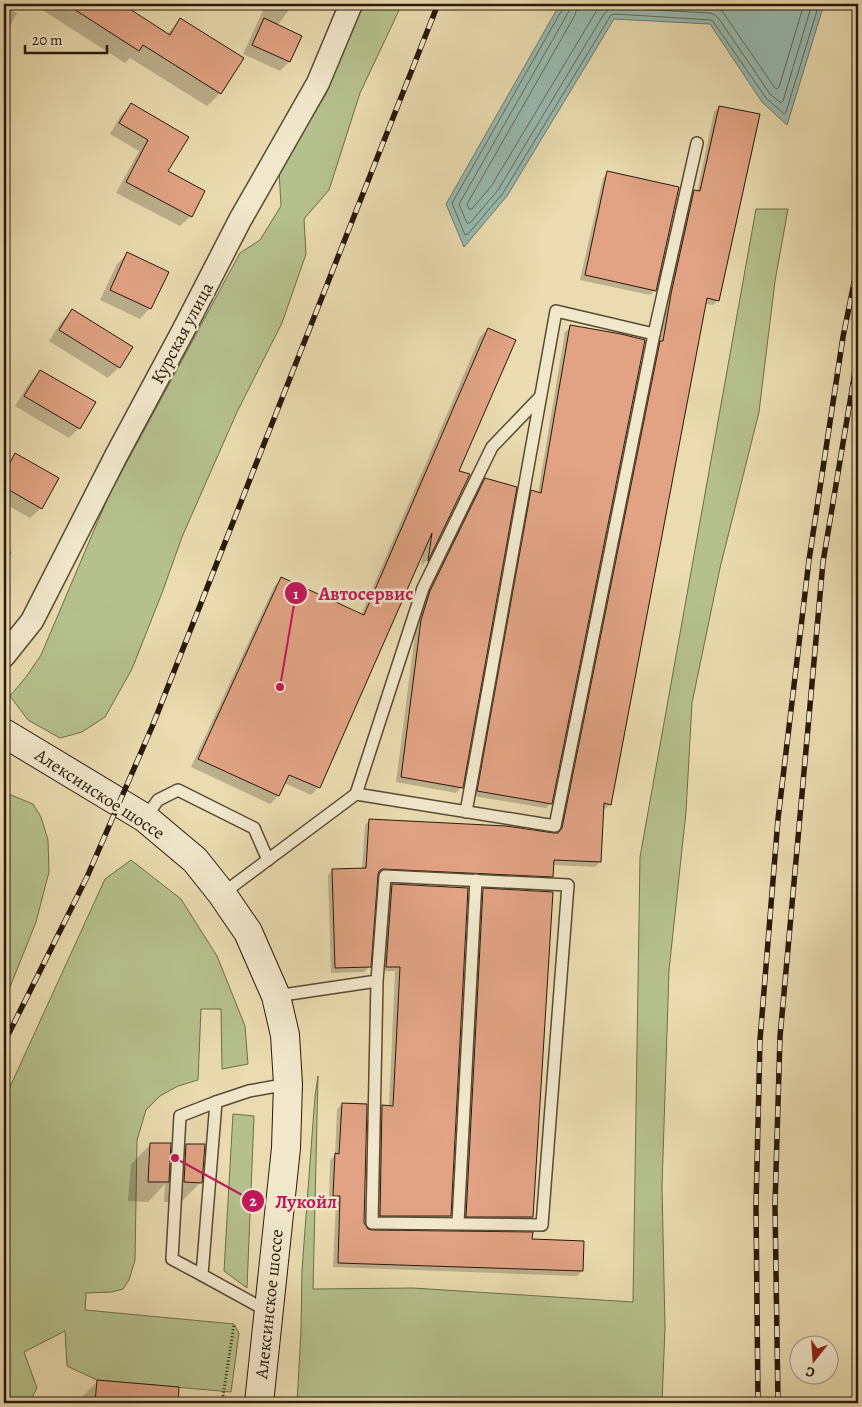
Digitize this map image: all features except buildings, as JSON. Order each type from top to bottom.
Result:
[{"type":"main road","name":"Алексинское шоссе","points":[[4,733],[145,818],[195,860],[222,894],[248,932],[276,996],[285,1035],[288,1084],[286,1148],[259,1403]]},
{"type":"street","name":"Курская улица","points":[[4,656],[32,621],[240,220],[318,83],[351,4]]},
{"type":"lane","points":[[356,794],[556,826],[654,334],[697,143]]},
{"type":"lane","points":[[466,812],[556,311],[654,334]]},
{"type":"lane","points":[[222,894],[356,794],[423,588],[492,446],[541,396]]},
{"type":"lane","points":[[145,818],[158,800],[178,790],[254,828],[268,860]]},
{"type":"lane","points":[[385,876],[476,880],[568,884],[542,1225],[372,1223],[377,981],[385,876]]},
{"type":"lane","points":[[458,1223],[476,880]]},
{"type":"lane","points":[[276,996],[377,981]]},
{"type":"lane","points":[[269,1312],[172,1259],[180,1116],[248,1092],[288,1084]]},
{"type":"lane","points":[[202,1276],[216,1102]]},
{"type":"path","points":[[222,1403],[234,1324]]},
{"type":"green space","points":[[360,4],[402,4],[360,93],[329,190],[304,219],[306,254],[282,323],[237,412],[182,537],[132,669],[105,717],[82,732],[60,738],[28,720],[10,696],[41,655],[109,495],[240,253],[260,240],[281,206],[279,170],[326,94]]},
{"type":"green space","points":[[756,209],[788,209],[775,281],[759,412],[720,568],[692,703],[686,812],[669,970],[662,1187],[665,1327],[662,1403],[297,1403],[302,1270],[318,1076],[313,1289],[413,1288],[633,1302],[640,857]]},
{"type":"green space","points":[[4,794],[33,804],[41,817],[48,840],[49,872],[36,922],[4,1002]]},
{"type":"green space","points":[[131,860],[181,899],[217,956],[245,1026],[248,1064],[222,1069],[221,1009],[201,1009],[198,1080],[178,1086],[160,1096],[146,1110],[137,1140],[135,1260],[129,1280],[123,1289],[112,1292],[86,1293],[85,1310],[234,1324],[239,1333],[231,1392],[97,1380],[67,1366],[65,1331],[24,1352],[37,1388],[29,1403],[4,1403],[4,1100],[105,879]]},
{"type":"green space","points":[[233,1114],[254,1116],[247,1288],[224,1271]]},
{"type":"water","points":[[560,4],[824,4],[787,125],[762,102],[710,24],[614,19],[507,196],[464,247],[446,204]]},
{"type":"railway","points":[[4,1043],[87,877],[152,727],[438,4]]},
{"type":"railway","points":[[758,1403],[756,1206],[760,1040],[778,819],[809,560],[843,337],[858,263]]},
{"type":"railway","points":[[778,1403],[775,1205],[780,1037],[823,562],[858,354]]},
{"type":"place","name":"Автосервис","points":[[280,687]]},
{"type":"place","name":"Лукойл","points":[[175,1158]]}]
